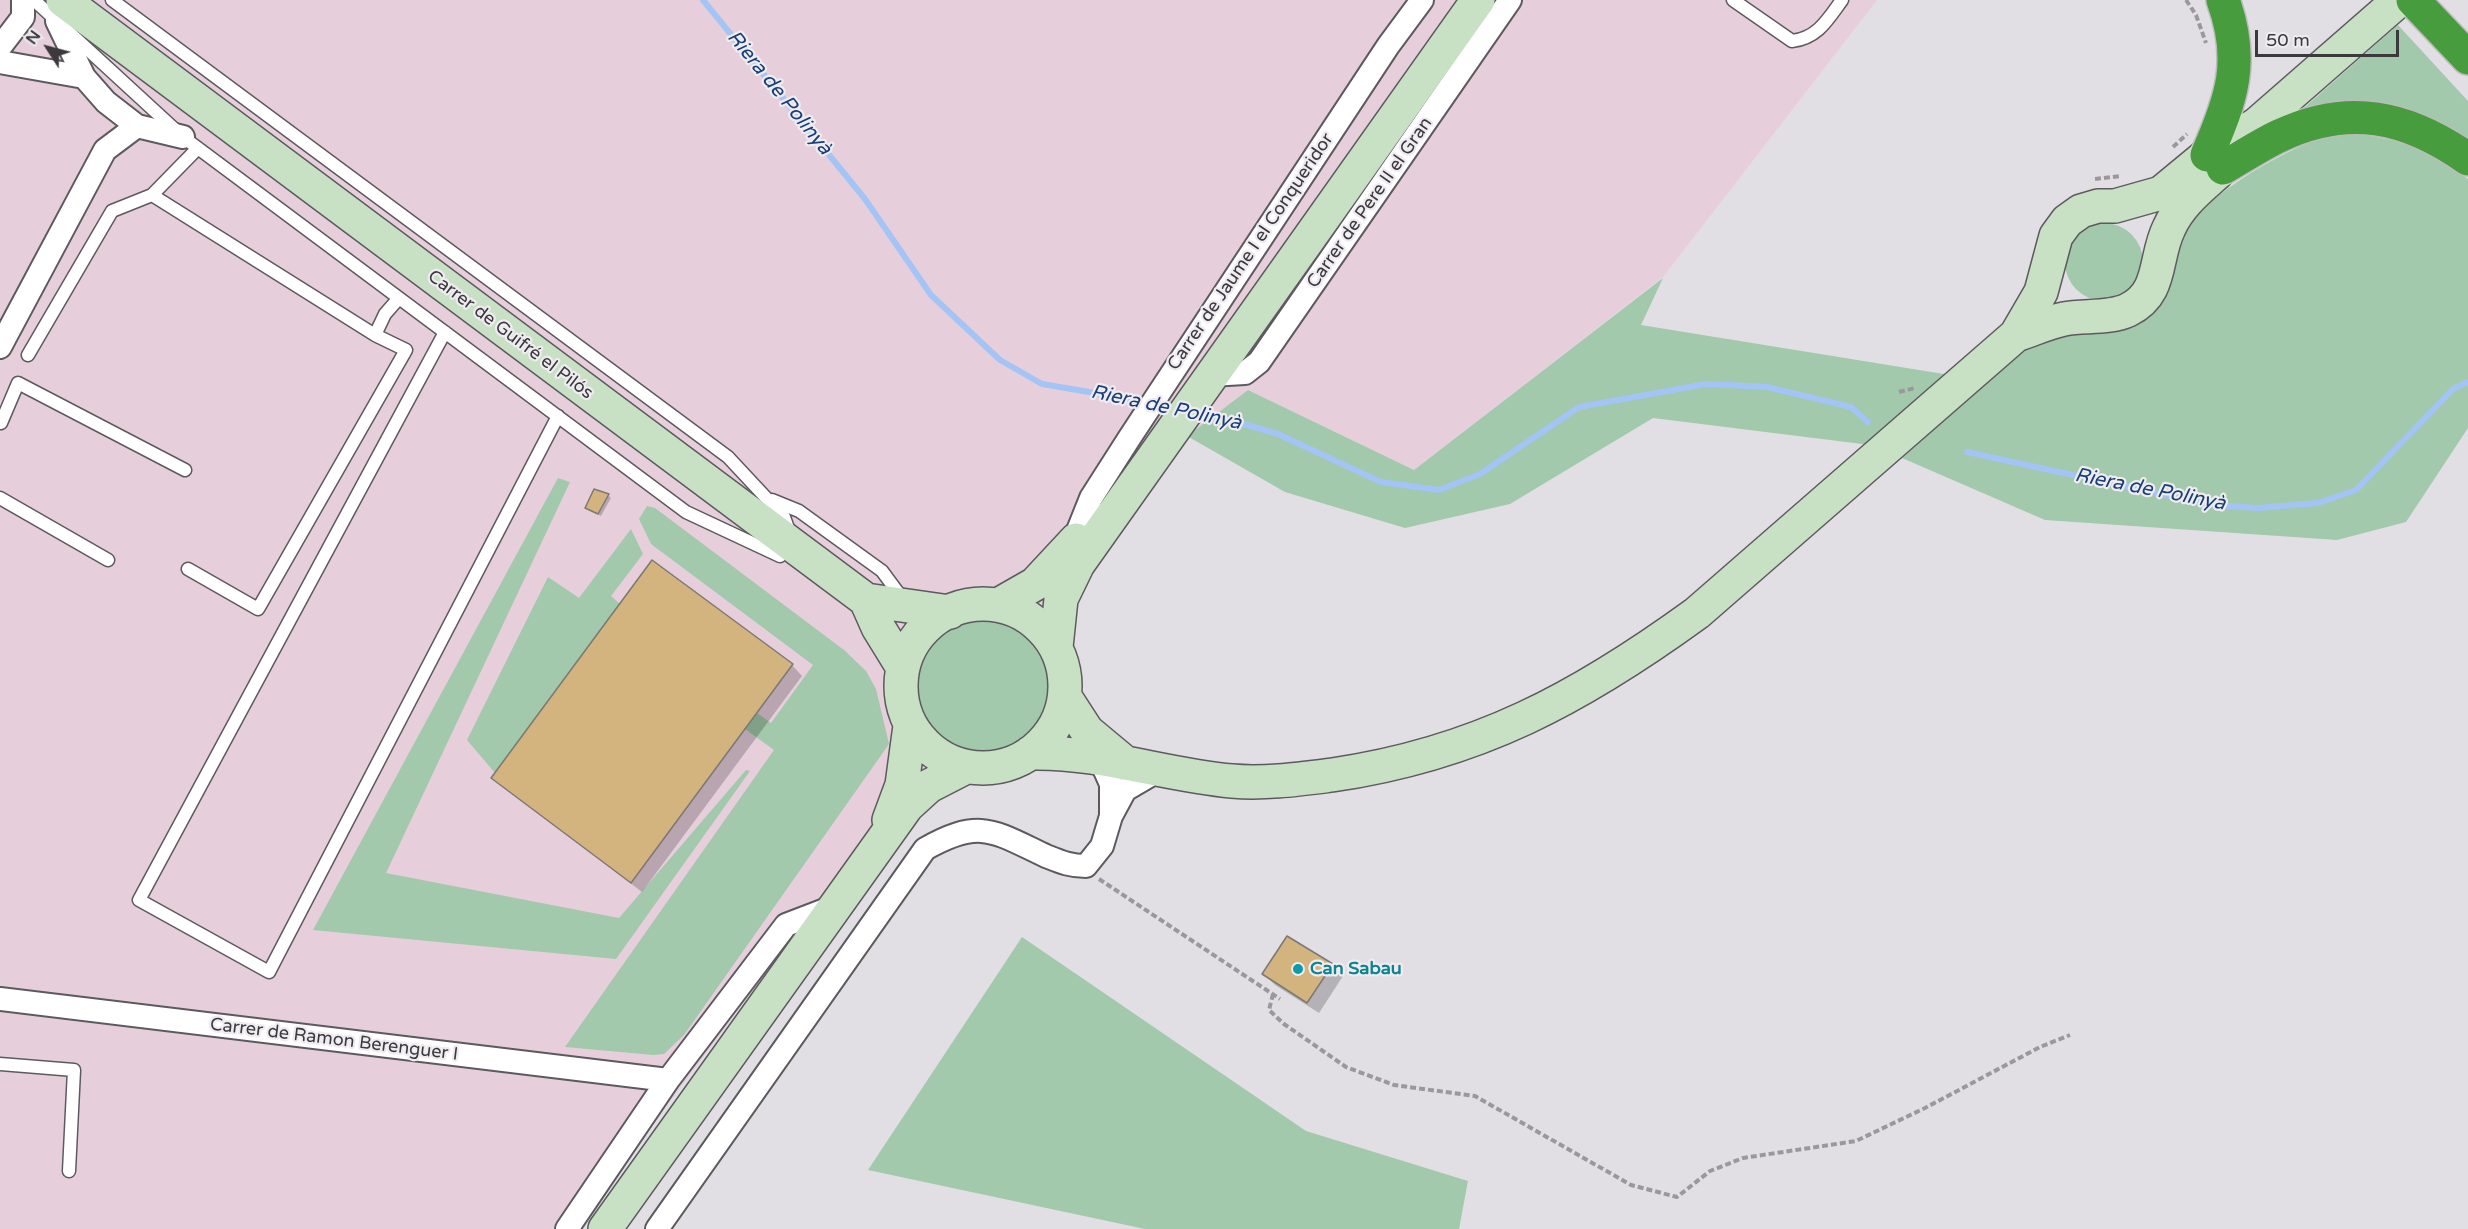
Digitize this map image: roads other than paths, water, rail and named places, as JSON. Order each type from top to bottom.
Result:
[{"type":"highway","points":[[2215,161],[2235,72],[2232,30],[2223,0]]},
{"type":"highway","points":[[2412,4],[2468,58]]},
{"type":"highway","points":[[2215,161],[2322,121],[2346,119],[2391,121],[2421,130],[2468,159]]},
{"type":"main road","points":[[1200,385],[1354,140],[1453,0]]},
{"type":"main road","points":[[1000,604],[1035,584],[1103,508],[1170,424],[1478,0]]},
{"type":"main road","points":[[1030,753],[1076,754],[1234,781],[1302,779],[1358,771],[1472,741],[1528,719],[1586,688],[1646,651],[1697,613],[2016,335],[2041,292],[2056,236],[2067,221],[2081,211],[2098,206],[2115,206],[2161,193],[2215,161],[2257,124],[2412,4]]},
{"type":"main road","name":"Carrer de Guifré el Pilós","points":[[60,11],[155,70],[866,600],[902,666]]},
{"type":"main road","points":[[2016,335],[2064,319],[2126,311],[2142,301],[2153,287],[2159,270],[2160,253],[2175,215],[2215,161]]},
{"type":"main road","points":[[2115,206],[2131,211],[2145,221],[2155,236],[2160,253]]},
{"type":"main road","points":[[2051,254],[2052,273],[2072,304],[2089,313],[2108,315]]},
{"type":"main road","points":[[1056,647],[1061,599],[1067,583],[1170,424]]},
{"type":"main road","points":[[866,600],[907,604],[950,612]]},
{"type":"main road","points":[[882,839],[902,785],[910,726],[900,690],[902,666],[921,632],[950,612],[976,603],[1000,604],[1033,620],[1045,631],[1056,647],[1063,671],[1065,697],[1059,715],[1046,737],[1030,753],[996,767],[964,768],[944,758],[926,745],[910,726]]},
{"type":"main road","points":[[1065,697],[1087,731],[1111,759]]},
{"type":"main road","points":[[605,1229],[882,839],[918,795],[964,768]]},
{"type":"street","points":[[0,47],[23,17],[23,0]]},
{"type":"street","name":"Carrer de Jaume I el Conqueridor","points":[[1073,543],[1091,498],[1178,361],[1422,0]]},
{"type":"street","name":"Carrer de Pere II el Gran","points":[[1200,385],[1245,373],[1259,362],[1510,0]]},
{"type":"street","points":[[60,11],[84,77],[106,102],[137,126],[190,142]]},
{"type":"street","points":[[0,62],[84,77]]},
{"type":"street","points":[[0,346],[105,150],[137,126]]},
{"type":"street","points":[[1111,759],[1111,816]]},
{"type":"street","points":[[657,1229],[925,849],[959,832],[992,831],[1070,866],[1086,866],[1102,846],[1111,816],[1125,790],[1159,770]]},
{"type":"street","points":[[567,1229],[668,1080],[786,925],[833,907]]},
{"type":"street","name":"Carrer de Ramon Berenguer I","points":[[0,999],[668,1080]]},
{"type":"lane","points":[[34,0],[60,11],[190,142],[686,512],[780,556],[795,546],[784,517],[728,457],[112,0]]},
{"type":"lane","points":[[1733,0],[1792,42],[1803,40],[1820,30],[1842,0]]},
{"type":"lane","points":[[28,355],[112,212],[152,195],[190,142]]},
{"type":"lane","points":[[152,195],[375,335],[406,350],[258,609],[188,569]]},
{"type":"lane","points":[[375,335],[385,314],[399,298]]},
{"type":"lane","points":[[445,332],[139,900],[269,972],[558,416]]},
{"type":"lane","points":[[0,423],[18,383],[185,470]]},
{"type":"lane","points":[[0,498],[108,560]]},
{"type":"lane","points":[[769,499],[799,511],[882,571],[907,604]]},
{"type":"lane","points":[[0,1064],[74,1070],[69,1171]]},
{"type":"waterway","name":"Riera de Polinyà","points":[[703,0],[865,199],[931,295],[1000,360],[1042,384],[1148,402]]},
{"type":"waterway","name":"Riera de Polinyà","points":[[1967,452],[2211,505],[2258,508],[2318,503],[2356,490],[2453,389],[2468,382]]},
{"type":"waterway","name":"Riera de Polinyà","points":[[1200,411],[1278,434],[1381,482],[1439,490],[1480,474],[1579,407],[1706,384],[1767,387],[1851,407],[1868,422]]},
{"type":"place","name":"Can Sabau","points":[[1298,969]]}]
